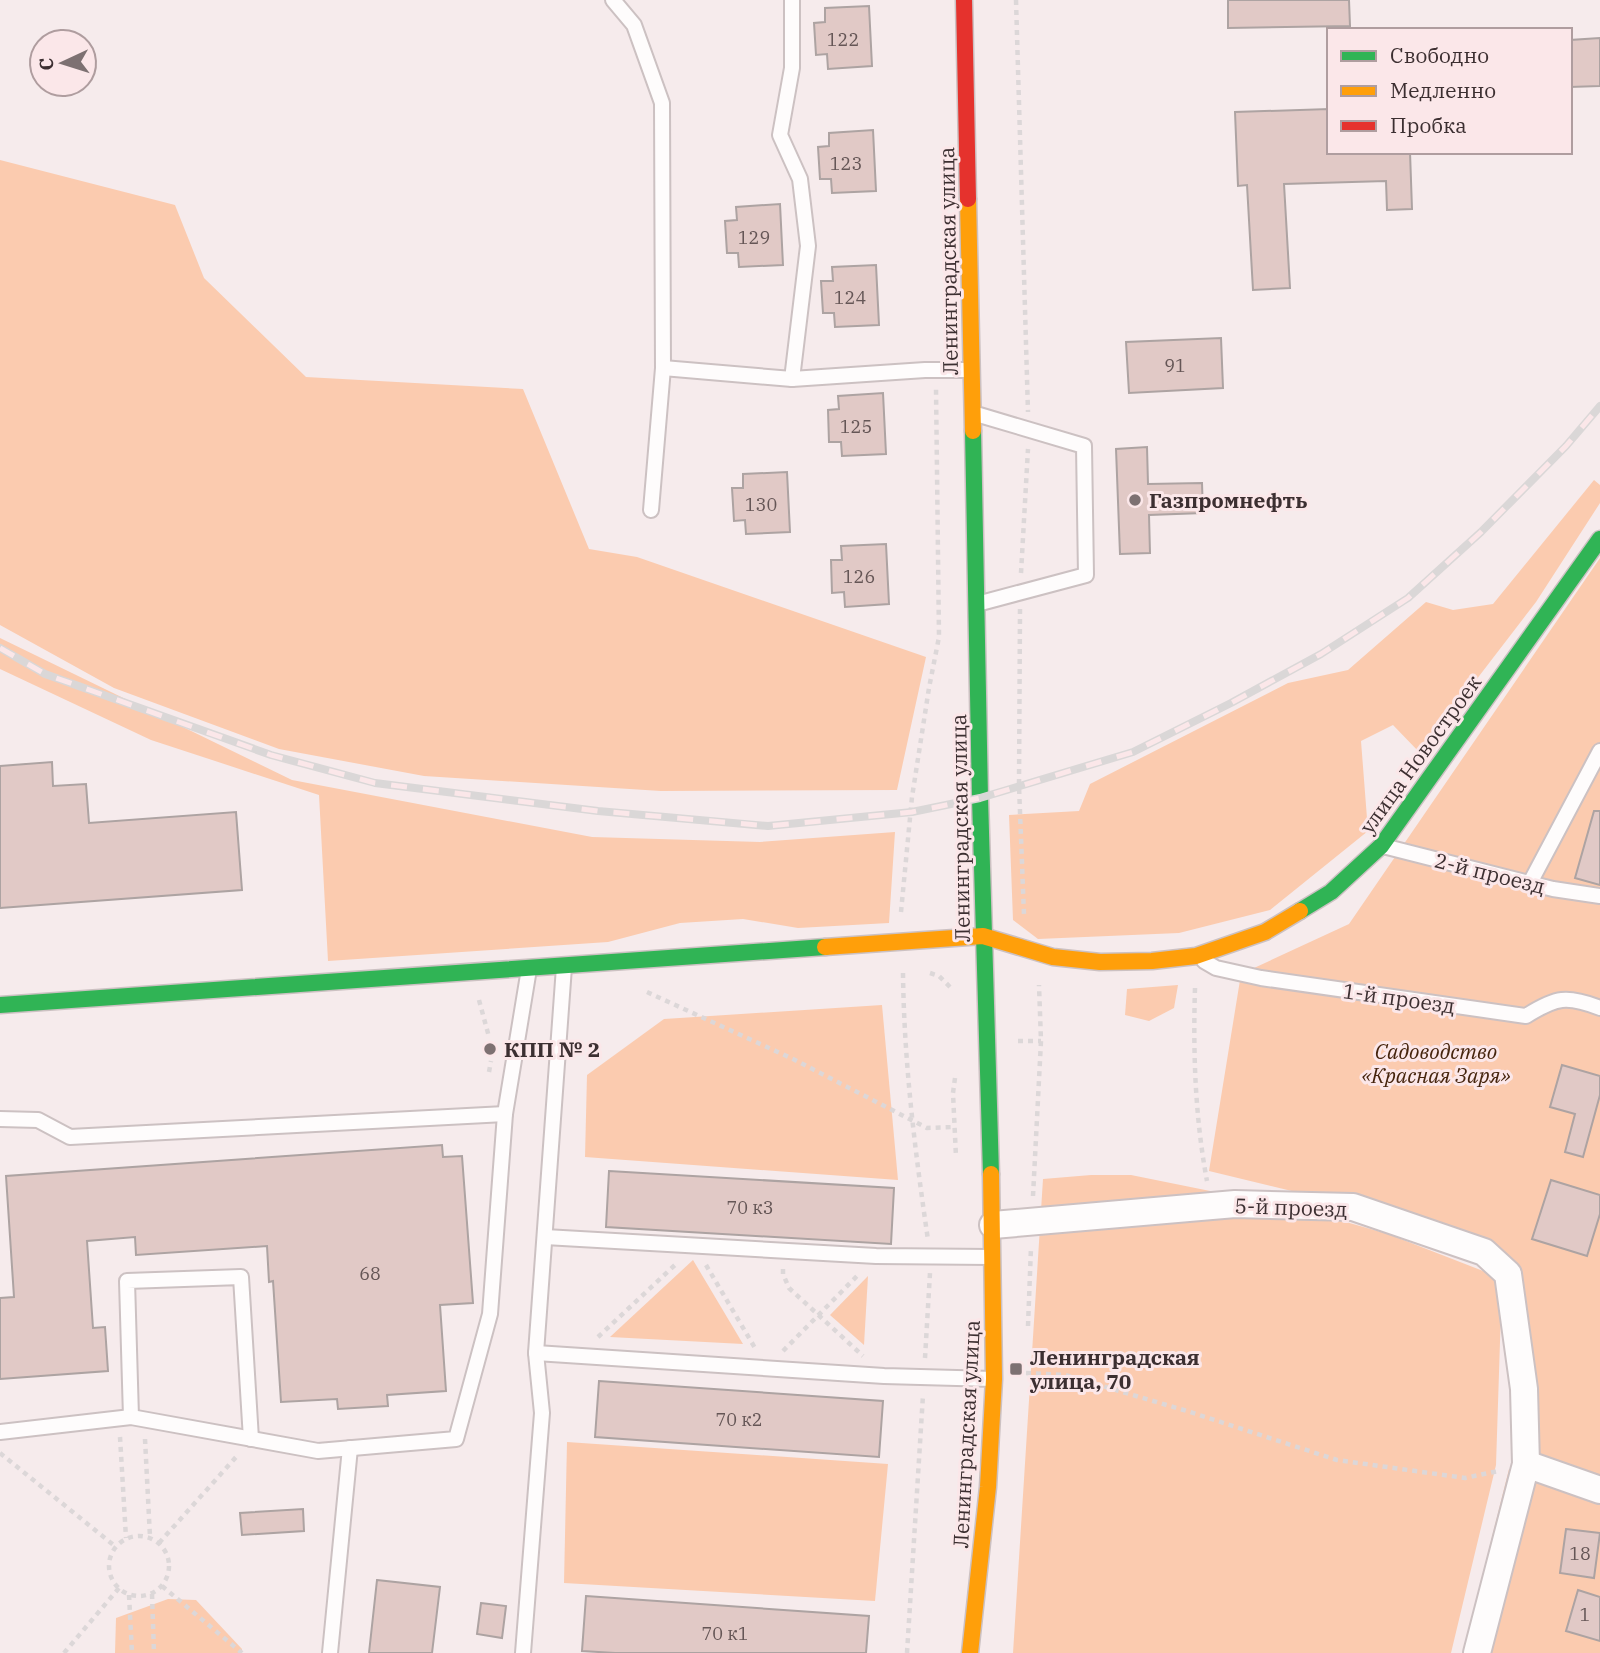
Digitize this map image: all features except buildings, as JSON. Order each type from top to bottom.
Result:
[{"type":"street","name":"Ленинградская улица","points":[[964,0],[983,936],[993,1225],[994,1378],[988,1487],[970,1653]]},
{"type":"street","name":"улица Новостроек","points":[[983,936],[1053,957],[1100,962],[1152,961],[1196,956],[1265,932],[1331,892],[1381,846],[1599,541]]},
{"type":"street","points":[[0,1004],[983,936]]},
{"type":"street","name":"5-й проезд","points":[[993,1225],[1235,1204],[1353,1207],[1484,1252],[1508,1274],[1524,1389],[1526,1464],[1477,1653]]},
{"type":"street","points":[[1526,1464],[1600,1490]]},
{"type":"lane","points":[[613,0],[634,25],[662,103],[663,369],[651,510]]},
{"type":"lane","points":[[792,0],[792,68],[780,135],[800,179],[808,246],[792,379]]},
{"type":"lane","points":[[663,369],[792,379],[972,370]]},
{"type":"lane","points":[[971,412],[1084,446],[1086,575],[976,605]]},
{"type":"lane","points":[[1530,883],[1600,751]]},
{"type":"lane","name":"2-й проезд","points":[[1381,846],[1530,883],[1600,897]]},
{"type":"lane","name":"1-й проезд","points":[[1196,956],[1216,968],[1261,978],[1526,1016],[1547,1002],[1576,998],[1600,1008]]},
{"type":"lane","points":[[523,1653],[542,1413],[536,1353],[564,965]]},
{"type":"lane","points":[[0,1432],[132,1418],[318,1451],[456,1439],[490,1314],[505,1114],[530,968]]},
{"type":"lane","points":[[0,1119],[38,1120],[70,1137],[505,1114]]},
{"type":"lane","points":[[545,1237],[784,1252],[993,1257]]},
{"type":"lane","points":[[132,1418],[127,1281],[241,1277],[251,1439]]},
{"type":"lane","points":[[536,1353],[884,1376],[994,1378]]},
{"type":"lane","points":[[330,1653],[350,1448]]},
{"type":"path","points":[[1016,0],[1029,430],[1020,593],[1019,786],[1023,914],[1028,920]]},
{"type":"path","points":[[900,920],[912,797],[939,637],[935,370]]},
{"type":"path","points":[[1196,956],[1194,1028],[1198,1133],[1212,1206]]},
{"type":"path","points":[[903,970],[904,1027],[913,1120],[931,1257],[907,1653]]},
{"type":"path","points":[[1027,1332],[1041,1041],[1039,980]]},
{"type":"path","points":[[637,987],[793,1059],[927,1128],[954,1127]]},
{"type":"path","points":[[1010,1041],[1041,1041]]},
{"type":"path","points":[[577,1356],[695,1247],[767,1368],[876,1256]]},
{"type":"path","points":[[784,1252],[783,1274],[789,1288],[884,1376]]},
{"type":"path","points":[[1026,1360],[1026,1374],[1065,1375],[1337,1460],[1465,1478],[1526,1464]]},
{"type":"path","points":[[132,1418],[150,1537]]},
{"type":"path","points":[[126,1538],[132,1418]]},
{"type":"path","points":[[159,1543],[251,1439]]},
{"type":"path","points":[[0,1453],[116,1547]]},
{"type":"path","points":[[138,1535],[150,1537],[167,1553],[170,1564],[168,1576],[162,1586],[152,1594],[129,1595],[112,1579],[109,1567],[111,1556],[126,1538],[138,1535]]},
{"type":"path","points":[[162,1586],[242,1653]]},
{"type":"path","points":[[64,1653],[119,1588]]},
{"type":"path","points":[[152,1594],[154,1653]]},
{"type":"path","points":[[129,1595],[132,1653]]},
{"type":"green space","points":[[0,160],[175,205],[204,278],[306,377],[523,389],[589,549],[637,557],[926,657],[897,790],[661,791],[424,776],[279,749],[114,688],[0,625]]},
{"type":"green space","points":[[1594,480],[1600,485],[1600,503],[1536,602],[1420,753],[1393,725],[1361,741],[1368,831],[1270,910],[1179,933],[1038,939],[1013,920],[1009,815],[1079,811],[1090,784],[1288,683],[1348,670],[1426,602],[1453,610],[1493,604]]},
{"type":"green space","name":"Садоводство «Красная Заря»","points":[[1600,558],[1600,1483],[1513,1453],[1520,1426],[1501,1311],[1496,1465],[1451,1653],[1013,1653],[1043,1179],[1131,1175],[1304,1210],[1388,1234],[1496,1276],[1494,1261],[1358,1207],[1209,1171],[1241,974],[1349,924]]},
{"type":"green space","points":[[0,638],[292,780],[592,837],[760,842],[895,832],[889,923],[798,928],[743,919],[680,923],[608,942],[328,961],[319,795],[151,740],[0,669]]},
{"type":"green space","points":[[1178,985],[1174,1008],[1149,1021],[1125,1015],[1127,989]]},
{"type":"green space","points":[[882,1005],[898,1180],[585,1157],[587,1075],[664,1019]]},
{"type":"green space","points":[[693,1260],[743,1344],[610,1337]]},
{"type":"green space","points":[[868,1276],[864,1345],[830,1315]]},
{"type":"green space","points":[[567,1442],[888,1464],[875,1601],[564,1583]]},
{"type":"green space","points":[[1509,1469],[1600,1500],[1600,1653],[1463,1653]]},
{"type":"green space","points":[[168,1599],[196,1600],[242,1649],[242,1653],[115,1653],[116,1618]]},
{"type":"railway","points":[[0,648],[45,674],[271,755],[375,783],[598,811],[768,826],[912,812],[980,798],[1133,752],[1321,654],[1408,598],[1481,532],[1566,446],[1600,406]]},
{"type":"traffic: fast","points":[[973,431],[991,1174]]},
{"type":"traffic: fast","points":[[1300,911],[1331,892],[1381,846],[1600,539]]},
{"type":"traffic: fast","points":[[0,1005],[825,947]]},
{"type":"traffic: slow","points":[[968,199],[973,431]]},
{"type":"traffic: slow","points":[[825,947],[983,936],[1053,957],[1100,962],[1152,961],[1196,956],[1265,932],[1300,911]]},
{"type":"traffic: slow","points":[[970,1653],[988,1487],[994,1379],[991,1174]]},
{"type":"traffic: jam","points":[[964,0],[968,199]]},
{"type":"place","name":"Газпромнефть","points":[[1135,500]]},
{"type":"place","name":"КПП № 2","points":[[490,1049]]},
{"type":"place","name":"Ленинградская улица, 70","points":[[1016,1369]]}]
